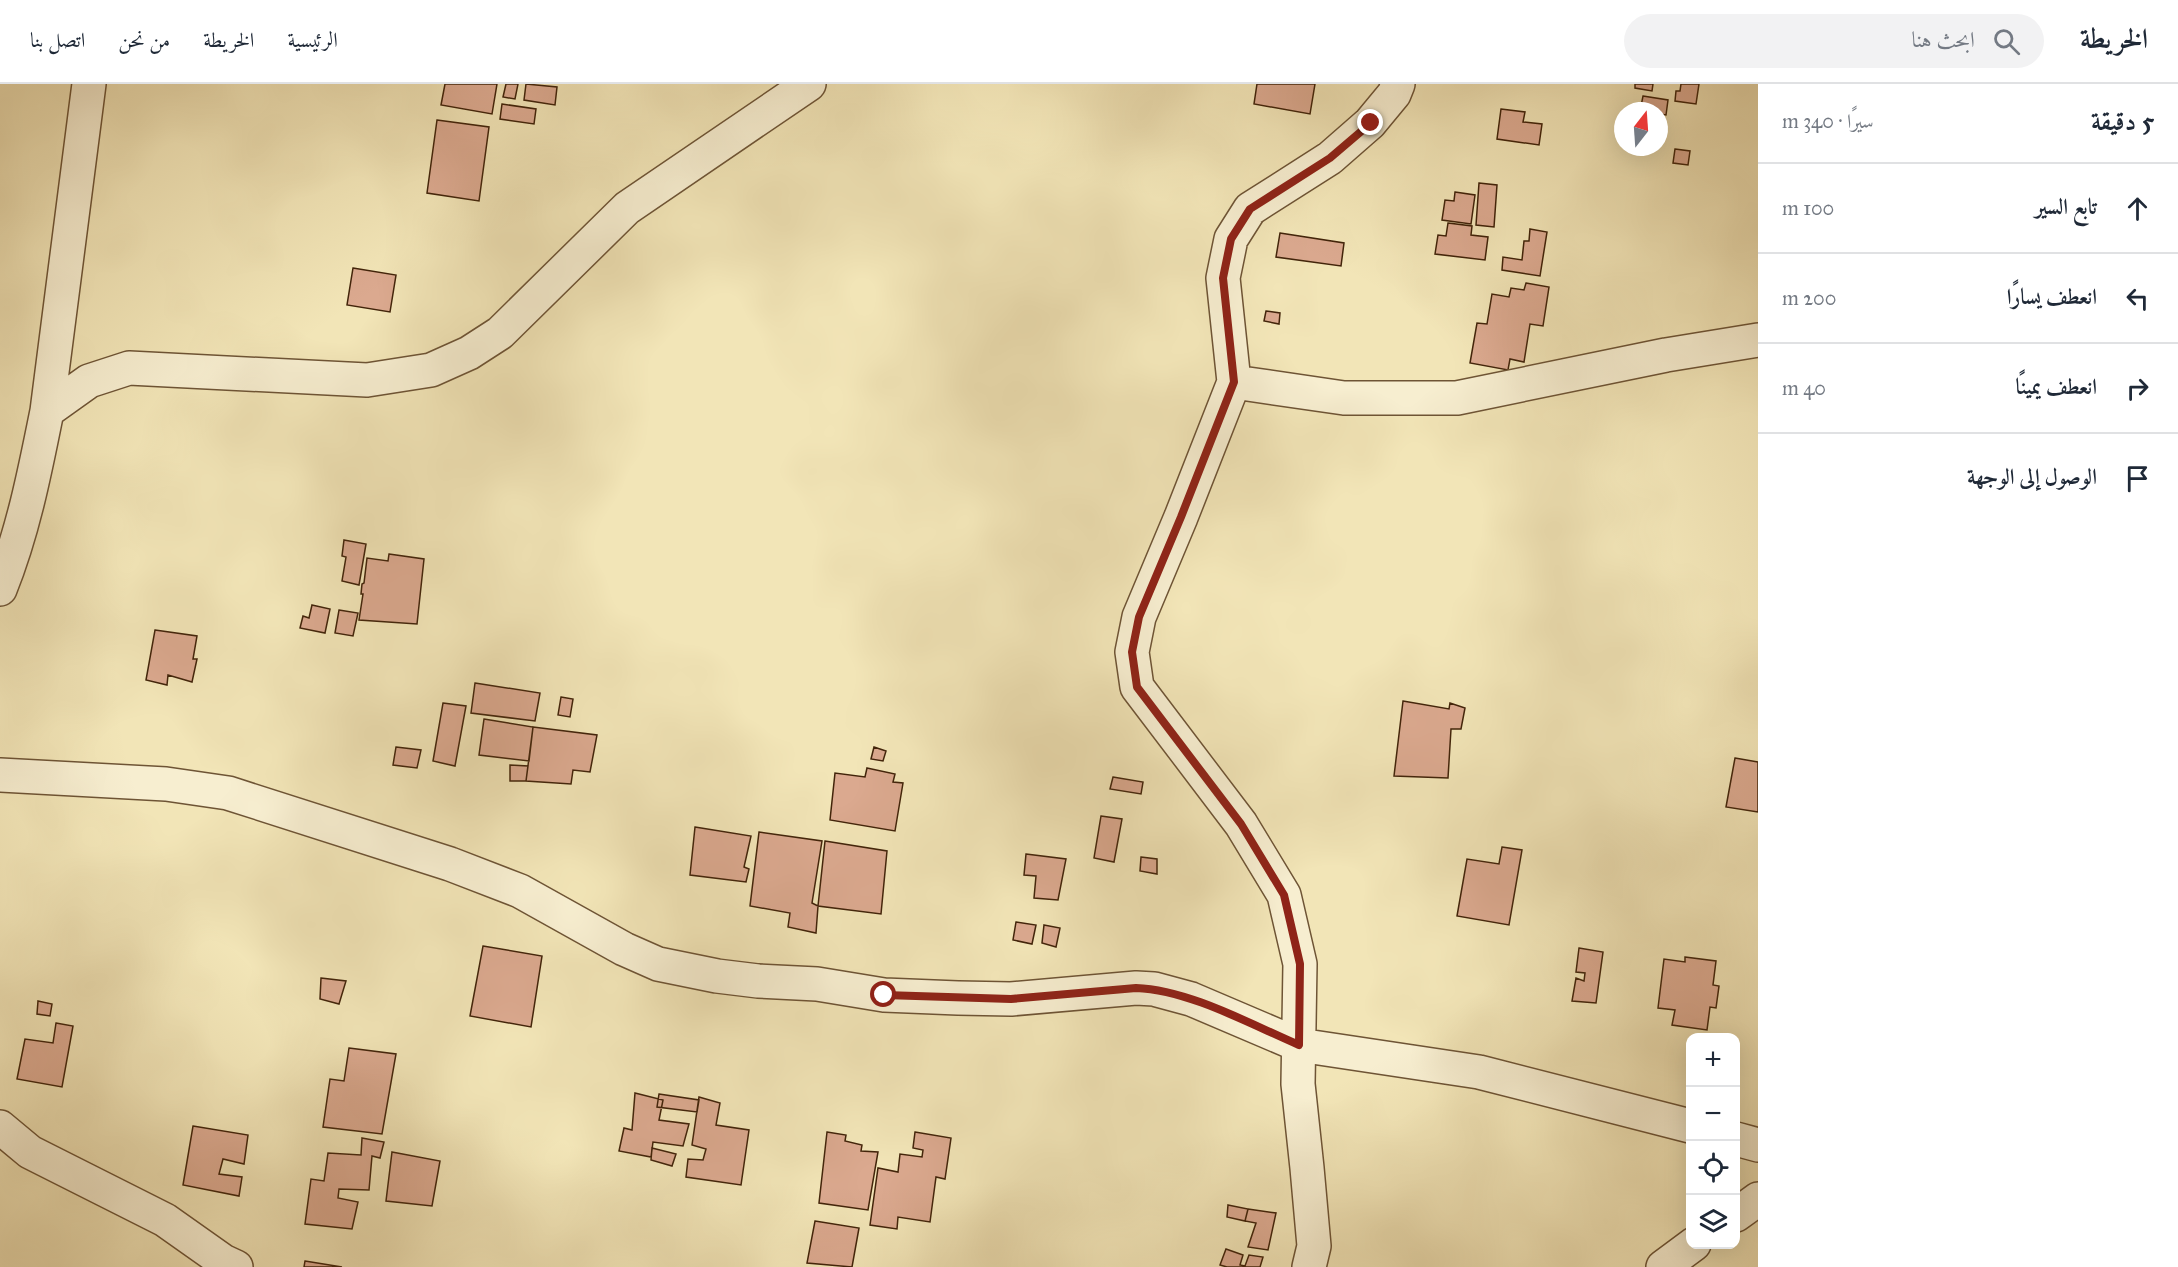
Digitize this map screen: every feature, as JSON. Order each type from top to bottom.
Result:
[{"type":"street","points":[[0,589],[24,514],[37,463],[46,411],[89,84]]},
{"type":"street","points":[[46,411],[89,381],[129,368],[367,380],[431,370],[469,353],[500,333],[627,208],[809,84]]},
{"type":"street","points":[[1309,1267],[1314,1246],[1298,1084],[1300,964],[1284,895],[1241,824],[1137,687],[1132,652],[1139,617],[1234,382],[1223,278],[1231,239],[1250,209],[1330,158],[1371,123],[1394,94],[1398,84]]},
{"type":"street","points":[[1234,382],[1344,398],[1457,398],[1666,355],[1758,340]]},
{"type":"street","points":[[0,775],[166,784],[228,793],[450,864],[520,891],[624,949],[658,964],[717,976],[817,984],[884,995],[1011,999],[1136,988],[1154,989],[1191,999],[1299,1045],[1479,1072],[1686,1125]]},
{"type":"street","points":[[0,1128],[30,1152],[165,1220],[223,1261],[236,1267]]},
{"type":"street","points":[[1740,1140],[1758,1145]]},
{"type":"street","points":[[1740,1212],[1758,1199]]},
{"type":"street","points":[[1663,1267],[1688,1249]]},
{"type":"building","points":[[445,84],[497,84],[492,114],[441,105]]},
{"type":"building","points":[[506,84],[518,84],[515,99],[503,97]]},
{"type":"building","points":[[526,84],[557,87],[555,105],[524,100]]},
{"type":"building","points":[[1257,84],[1315,84],[1310,114],[1254,104]]},
{"type":"building","points":[[1635,84],[1653,84],[1652,91],[1635,88]]},
{"type":"building","points":[[1681,84],[1699,84],[1696,104],[1675,101],[1676,91],[1680,91]]},
{"type":"building","points":[[1643,96],[1668,100],[1668,102],[1642,102]]},
{"type":"building","points":[[502,104],[536,109],[534,124],[500,119]]},
{"type":"building","points":[[1501,109],[1525,112],[1523,122],[1542,124],[1539,145],[1497,139]]},
{"type":"building","points":[[437,120],[489,127],[479,201],[427,193]]},
{"type":"building","points":[[1675,149],[1690,151],[1688,165],[1673,163]]},
{"type":"building","points":[[1479,183],[1497,185],[1494,227],[1476,225]]},
{"type":"building","points":[[1455,192],[1475,195],[1471,224],[1442,220],[1445,200],[1454,201]]},
{"type":"building","points":[[1448,223],[1472,226],[1471,235],[1488,237],[1485,260],[1435,254],[1438,235],[1446,236]]},
{"type":"building","points":[[1530,229],[1547,232],[1540,276],[1502,270],[1503,257],[1522,260],[1524,241],[1529,241]]},
{"type":"building","points":[[1280,233],[1344,243],[1341,266],[1276,257]]},
{"type":"building","points":[[353,268],[396,275],[390,312],[347,305]]},
{"type":"building","points":[[1526,283],[1549,287],[1543,326],[1530,324],[1524,362],[1510,359],[1508,370],[1470,363],[1477,323],[1487,324],[1492,294],[1509,297],[1511,288],[1524,290]]},
{"type":"building","points":[[1266,311],[1280,313],[1279,324],[1264,321]]},
{"type":"building","points":[[344,540],[366,544],[359,585],[342,581],[346,557],[342,556]]},
{"type":"building","points":[[389,554],[424,559],[417,624],[359,620],[367,558],[388,561]]},
{"type":"building","points":[[312,605],[330,609],[325,633],[300,628],[303,616],[309,618]]},
{"type":"building","points":[[339,610],[358,613],[353,636],[335,633]]},
{"type":"building","points":[[155,630],[197,636],[193,659],[197,659],[192,682],[168,675],[167,685],[146,680]]},
{"type":"building","points":[[475,683],[540,693],[535,721],[471,713]]},
{"type":"building","points":[[561,697],[573,699],[570,717],[558,715]]},
{"type":"building","points":[[1403,701],[1449,709],[1450,703],[1465,708],[1461,729],[1451,729],[1448,778],[1394,776]]},
{"type":"building","points":[[443,703],[466,706],[455,766],[433,761]]},
{"type":"building","points":[[484,719],[533,727],[529,761],[479,755]]},
{"type":"building","points":[[533,727],[597,735],[590,772],[573,770],[571,784],[526,781]]},
{"type":"building","points":[[396,747],[421,750],[417,768],[393,765]]},
{"type":"building","points":[[874,747],[886,751],[883,761],[871,759]]},
{"type":"building","points":[[1735,758],[1758,762],[1758,812],[1726,807]]},
{"type":"building","points":[[510,765],[528,766],[526,781],[510,781]]},
{"type":"building","points":[[867,768],[895,774],[893,782],[903,783],[895,831],[830,820],[835,773],[865,777]]},
{"type":"building","points":[[1113,777],[1143,782],[1141,794],[1110,789]]},
{"type":"building","points":[[1101,816],[1122,819],[1114,862],[1094,858]]},
{"type":"building","points":[[695,827],[751,836],[744,867],[749,869],[746,882],[690,875]]},
{"type":"building","points":[[759,832],[822,841],[812,903],[818,906],[816,933],[788,927],[790,913],[750,906]]},
{"type":"building","points":[[825,841],[887,851],[881,914],[818,906]]},
{"type":"building","points":[[1502,847],[1522,850],[1509,925],[1457,916],[1467,859],[1499,864]]},
{"type":"building","points":[[1026,854],[1066,859],[1058,900],[1034,898],[1036,876],[1024,875]]},
{"type":"building","points":[[1141,857],[1157,859],[1157,874],[1140,871]]},
{"type":"building","points":[[1016,922],[1036,925],[1032,944],[1013,940]]},
{"type":"building","points":[[1044,925],[1060,928],[1056,947],[1042,943]]},
{"type":"building","points":[[483,946],[542,956],[531,1027],[470,1016]]},
{"type":"building","points":[[1579,948],[1603,952],[1596,1003],[1572,1001],[1576,978],[1584,981],[1585,973],[1576,972]]},
{"type":"building","points":[[1685,957],[1716,961],[1713,985],[1719,986],[1716,1008],[1710,1007],[1707,1030],[1672,1025],[1675,1010],[1658,1008],[1664,959],[1685,962]]},
{"type":"building","points":[[321,978],[346,981],[339,1004],[320,999]]},
{"type":"building","points":[[38,1001],[52,1004],[50,1016],[37,1014]]},
{"type":"building","points":[[56,1023],[73,1026],[62,1087],[17,1079],[25,1039],[53,1043]]},
{"type":"building","points":[[349,1048],[396,1054],[382,1134],[323,1127],[330,1079],[344,1081]]},
{"type":"building","points":[[635,1093],[663,1100],[659,1120],[689,1124],[683,1146],[653,1142],[651,1157],[619,1151],[624,1128],[632,1130]]},
{"type":"building","points":[[659,1094],[699,1100],[697,1112],[657,1107]]},
{"type":"building","points":[[699,1097],[720,1103],[716,1125],[749,1130],[741,1185],[686,1177],[688,1159],[703,1160],[706,1149],[692,1145]]},
{"type":"building","points":[[193,1126],[248,1135],[244,1164],[223,1159],[219,1174],[242,1177],[239,1196],[183,1185]]},
{"type":"building","points":[[827,1132],[846,1135],[845,1141],[862,1145],[861,1151],[878,1152],[868,1210],[819,1203]]},
{"type":"building","points":[[915,1132],[951,1138],[945,1179],[936,1177],[930,1222],[898,1217],[897,1229],[870,1225],[878,1168],[898,1172],[900,1154],[922,1157],[923,1150],[913,1148]]},
{"type":"building","points":[[362,1138],[384,1142],[380,1158],[372,1156],[369,1190],[339,1189],[338,1198],[358,1202],[352,1229],[305,1224],[311,1179],[324,1181],[328,1153],[361,1155]]},
{"type":"building","points":[[652,1148],[676,1154],[672,1166],[651,1160]]},
{"type":"building","points":[[392,1152],[440,1161],[432,1206],[386,1201]]},
{"type":"building","points":[[1228,1205],[1248,1209],[1245,1221],[1227,1217]]},
{"type":"building","points":[[1248,1209],[1276,1213],[1268,1250],[1248,1247],[1256,1223],[1245,1221]]},
{"type":"building","points":[[815,1221],[859,1228],[852,1267],[807,1263]]},
{"type":"building","points":[[1226,1249],[1243,1255],[1240,1265],[1245,1266],[1249,1255],[1263,1257],[1260,1267],[1220,1265]]},
{"type":"building","points":[[305,1261],[342,1267],[304,1267]]},
{"type":"route","points":[[884,995],[1011,999],[1136,988],[1154,989],[1191,999],[1299,1045],[1300,964],[1284,895],[1241,824],[1137,687],[1132,652],[1139,617],[1234,382],[1223,278],[1231,239],[1250,209],[1330,158],[1371,123]]}]
